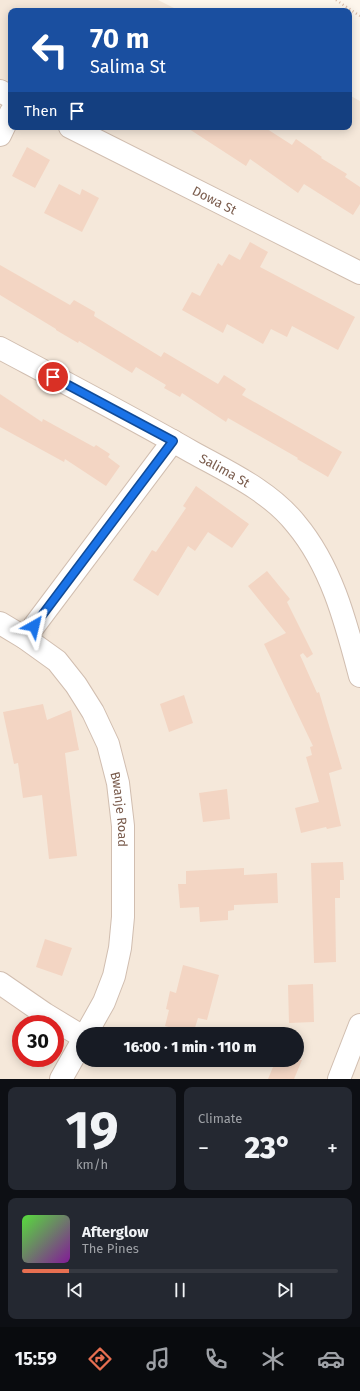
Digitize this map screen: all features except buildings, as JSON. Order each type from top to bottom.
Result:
[{"type":"street","points":[[0,135],[8,118]]},
{"type":"street","name":"Dowa St","points":[[76,130],[360,274]]},
{"type":"street","name":"Salima St","points":[[0,348],[254,486],[274,502],[296,523],[317,552],[336,595],[360,676]]},
{"type":"street","points":[[25,638],[173,441]]},
{"type":"street","name":"Bwanje Road","points":[[0,623],[25,638],[57,661],[76,684],[93,712],[108,744],[118,783],[123,826],[123,917],[120,948],[114,976],[104,1002],[90,1027]]},
{"type":"street","points":[[0,983],[45,1014],[76,1033]]},
{"type":"street","points":[[339,1079],[360,1024]]},
{"type":"street","points":[[61,1079],[76,1052]]},
{"type":"path","points":[[336,0],[348,8]]},
{"type":"shaded area","points":[[0,0],[158,0],[174,8],[8,8],[8,130],[352,130],[352,97],[360,101],[360,1079],[0,1079]]},
{"type":"route","points":[[34,626],[173,441],[53,377]]}]
